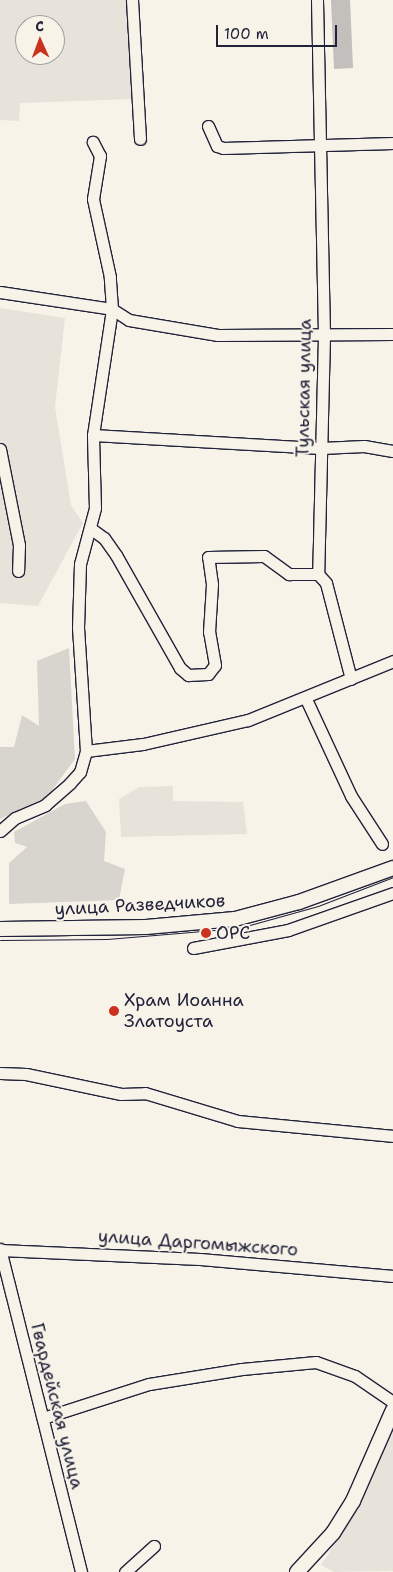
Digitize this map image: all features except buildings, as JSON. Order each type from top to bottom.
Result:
[{"type":"main road","name":"улица Разведчиков","points":[[0,929],[146,927],[235,918],[316,897],[393,868]]},
{"type":"main road","points":[[297,1572],[333,1533],[353,1500],[393,1410]]},
{"type":"street","points":[[132,0],[140,139]]},
{"type":"street","name":"Тульская улица","points":[[317,0],[321,92],[320,145],[324,336],[318,574],[326,583],[351,679]]},
{"type":"street","points":[[208,126],[217,146],[223,148],[393,143]]},
{"type":"street","points":[[0,831],[15,818],[45,805],[70,783],[80,772],[86,752],[78,596],[80,564],[90,528],[95,500],[93,435],[112,309],[110,277],[93,199],[100,156],[93,142]]},
{"type":"street","points":[[0,292],[112,309],[129,320],[201,333],[324,336],[393,334]]},
{"type":"street","points":[[93,435],[321,448],[364,446],[393,451]]},
{"type":"street","points":[[0,449],[19,545],[18,571]]},
{"type":"street","points":[[90,528],[104,538],[116,555],[180,668],[199,676],[214,672],[215,665],[209,632],[212,584],[208,556],[264,556],[289,574],[318,574]]},
{"type":"street","points":[[86,752],[214,730],[306,699],[393,661]]},
{"type":"street","points":[[306,699],[351,796],[382,844]]},
{"type":"street","points":[[193,948],[288,930],[393,893]]},
{"type":"street","points":[[0,1073],[26,1074],[121,1094],[145,1093],[238,1121],[393,1136]]},
{"type":"street","name":"улица Даргомыжского","points":[[0,1250],[200,1259],[393,1276]]},
{"type":"street","name":"Гвардейская улица","points":[[0,1250],[81,1572]]},
{"type":"street","points":[[43,1418],[149,1384],[258,1367],[316,1362],[355,1376],[393,1402]]},
{"type":"street","points":[[126,1572],[154,1546]]},
{"type":"shaded area","points":[[0,0],[133,0],[134,99],[20,103],[19,121],[0,120]]},
{"type":"shaded area","points":[[0,308],[65,318],[55,407],[71,505],[83,523],[38,606],[0,603]]},
{"type":"shaded area","points":[[69,648],[75,759],[47,797],[0,819],[0,747],[14,747],[22,715],[39,726],[37,661]]},
{"type":"shaded area","points":[[173,786],[173,801],[243,802],[247,834],[121,837],[119,799],[139,787]]},
{"type":"shaded area","points":[[86,801],[106,832],[104,861],[125,869],[119,900],[9,904],[9,863],[27,847],[15,843],[14,832],[65,804]]},
{"type":"shaded area","points":[[393,1427],[393,1571],[334,1572],[321,1565],[343,1531]]},
{"type":"tram line","points":[[0,940],[107,939],[239,928],[318,906],[393,877]]},
{"type":"place","name":"ОРС","points":[[206,933]]},
{"type":"place","name":"Храм Иоанна Златоуста","points":[[114,1011]]}]
